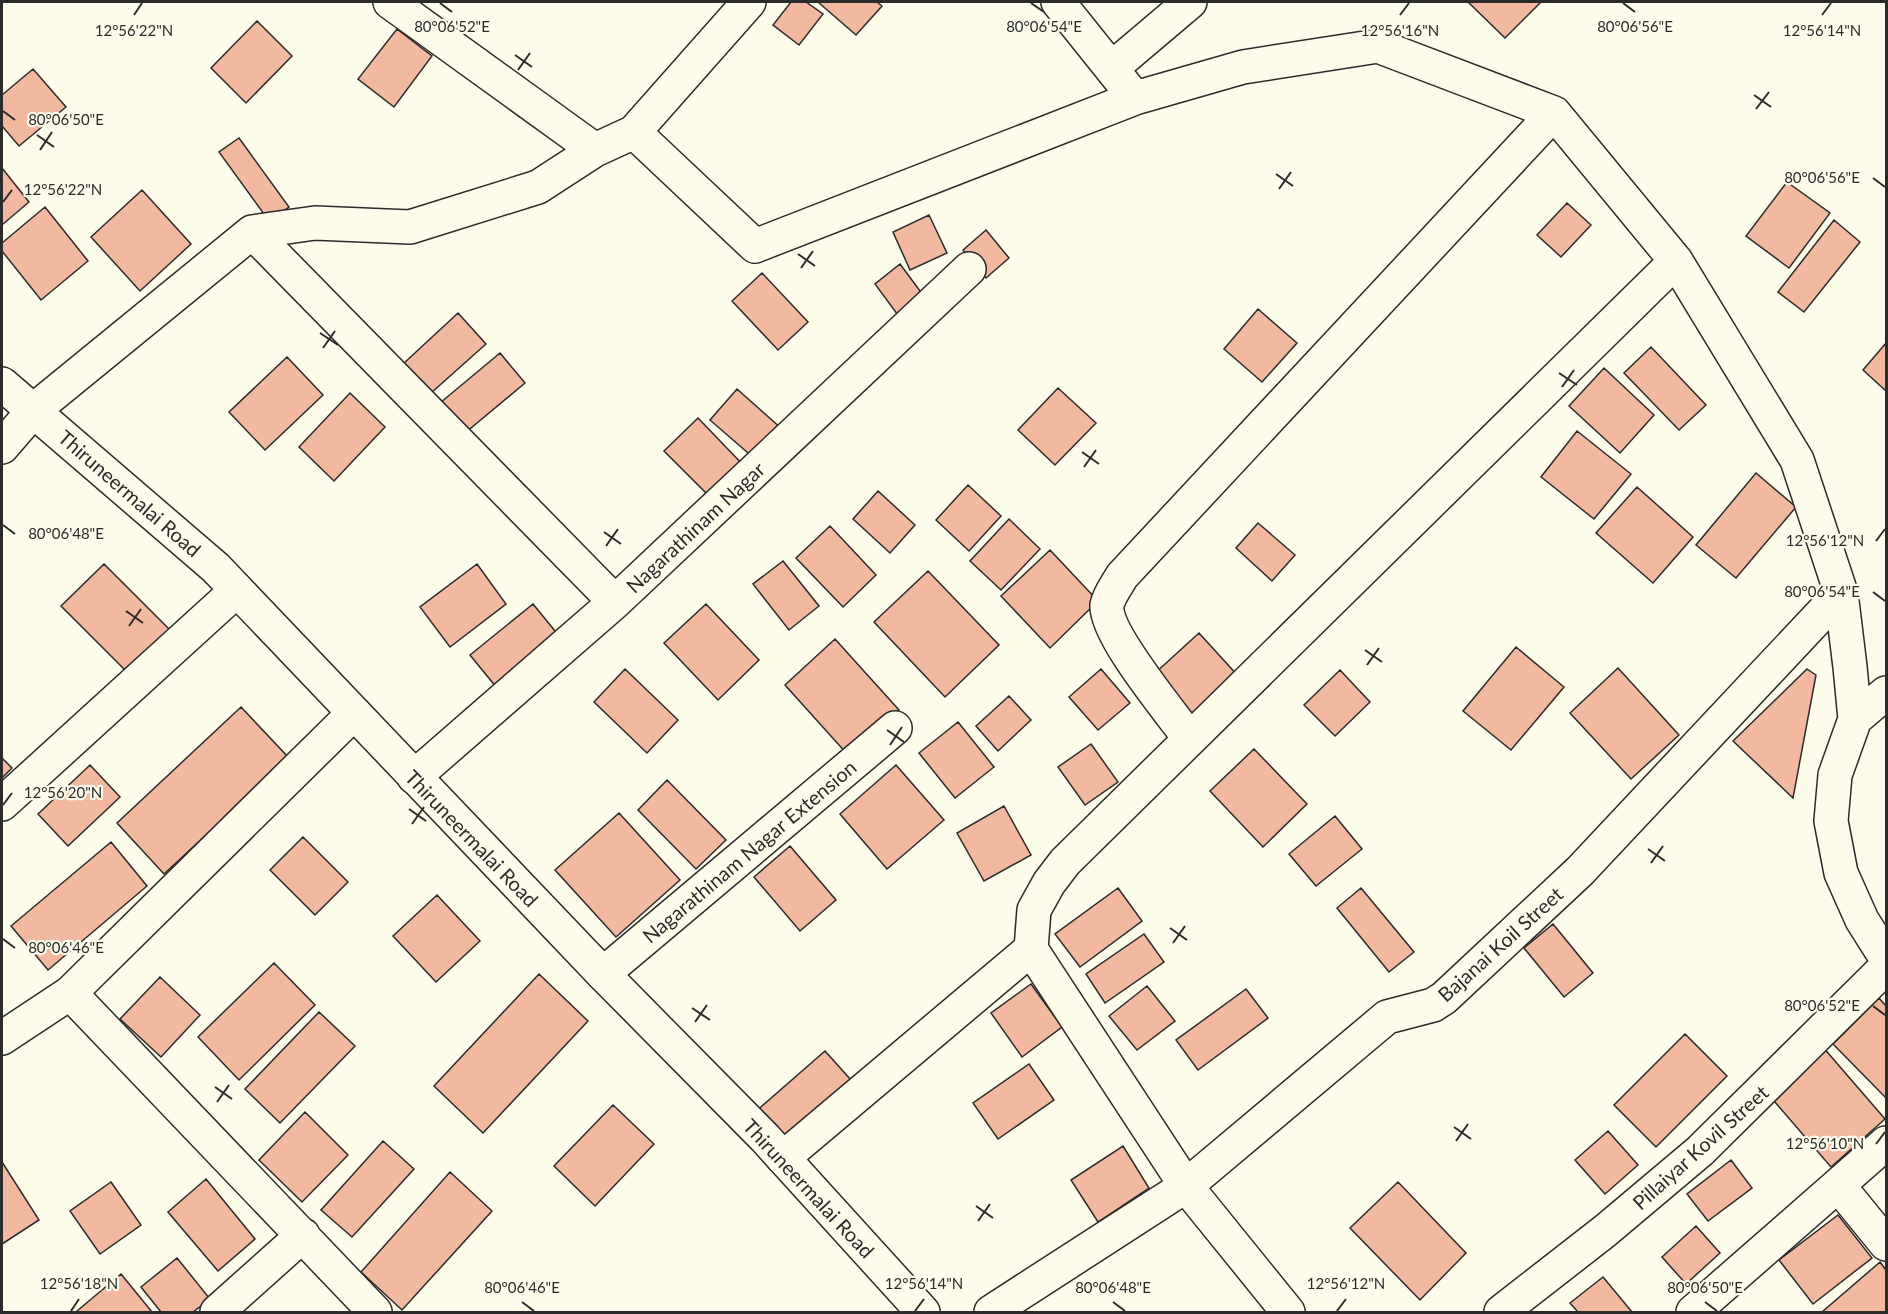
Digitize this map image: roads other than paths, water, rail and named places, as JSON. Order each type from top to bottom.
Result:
[{"type":"street","points":[[390,2],[595,150]]},
{"type":"street","points":[[2,447],[34,410],[252,232],[315,223],[410,227],[538,187],[595,150],[634,132],[746,2]]},
{"type":"street","points":[[1058,2],[1135,98]]},
{"type":"street","points":[[1112,68],[1190,2]]},
{"type":"street","points":[[634,132],[755,246],[1135,98],[1243,67],[1378,46],[1554,113],[1676,261],[1797,460],[1841,593],[1855,719],[1835,775],[1831,821],[1841,873],[1862,920],[1887,958]]},
{"type":"street","points":[[1190,739],[1119,641],[1107,607],[1110,595],[1122,576],[1554,113]]},
{"type":"street","points":[[252,232],[615,602]]},
{"type":"street","points":[[1288,1312],[1186,1186],[1031,949],[1034,910],[1049,883],[1065,862],[1676,261]]},
{"type":"street","name":"Nagarathinam Nagar","points":[[414,777],[615,602],[969,269]]},
{"type":"street","name":"Thiruneermalai Road","points":[[2,384],[216,567],[603,975],[783,1158],[923,1312]]},
{"type":"street","points":[[2,804],[237,590]]},
{"type":"street","name":"Bajanai Koil Street","points":[[991,1312],[1186,1186],[1379,1023],[1397,1014],[1432,1005],[1444,998],[1580,871],[1841,593]]},
{"type":"street","points":[[1855,719],[1887,693]]},
{"type":"street","points":[[2,1038],[70,993],[354,713]]},
{"type":"street","name":"Nagarathinam Nagar Extension","points":[[603,975],[896,728]]},
{"type":"street","points":[[783,1158],[1031,949]]},
{"type":"street","name":"Pillaiyar Kovil Street","points":[[1501,1312],[1605,1232],[1700,1151],[1887,967]]},
{"type":"street","points":[[70,993],[375,1312]]},
{"type":"street","points":[[1693,1312],[1887,1143]]},
{"type":"street","points":[[1838,1185],[1887,1244]]},
{"type":"street","points":[[217,1312],[303,1235]]}]
